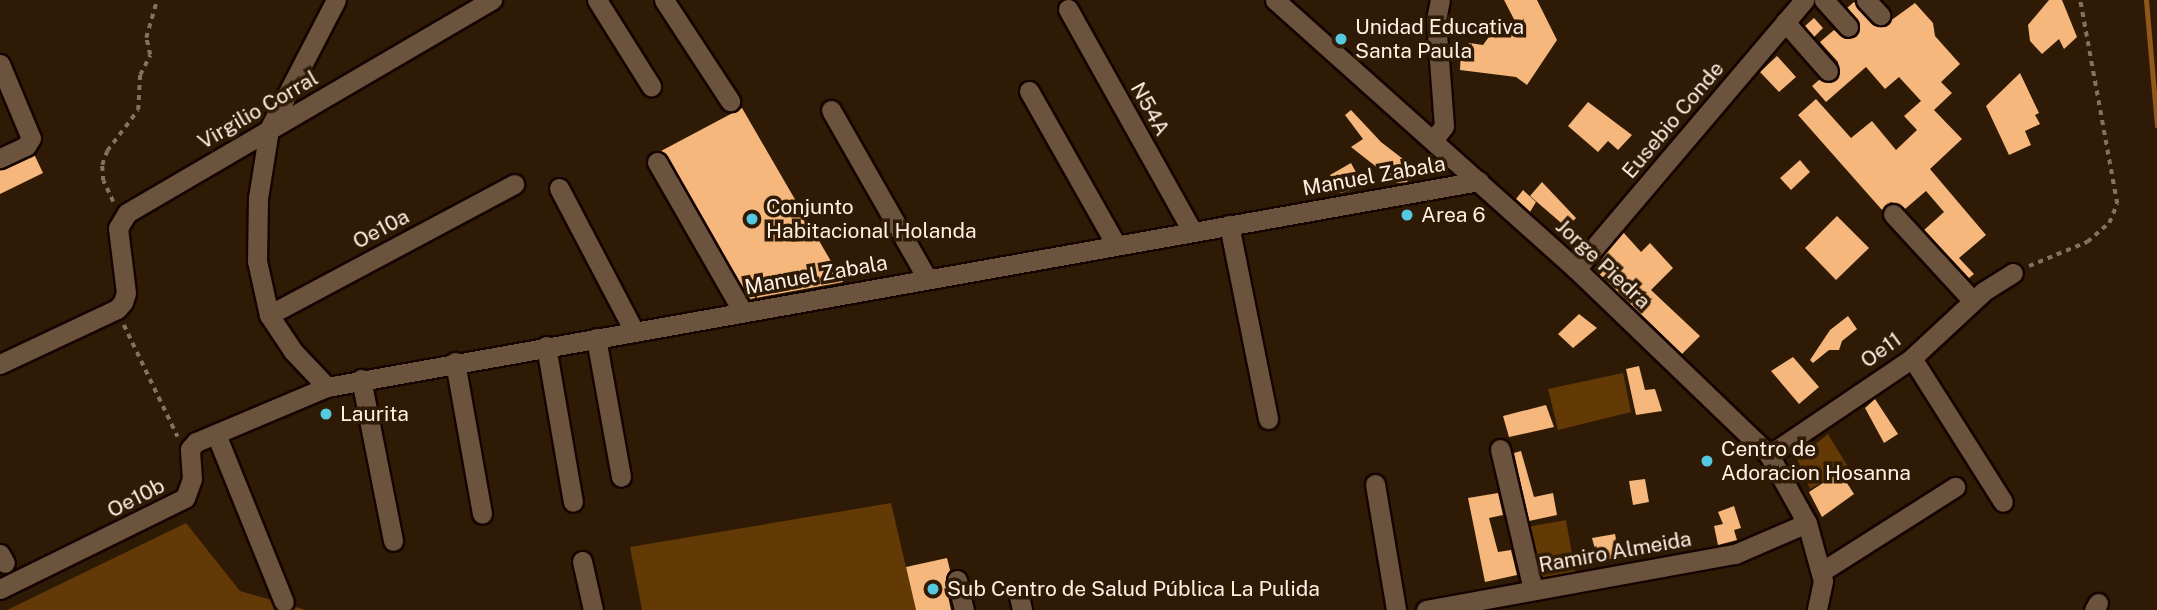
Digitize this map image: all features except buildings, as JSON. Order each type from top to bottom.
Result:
[{"type":"street","points":[[190,449],[216,434],[327,387],[293,351],[269,315],[257,261],[258,198],[269,129],[335,0]]},
{"type":"street","name":"Virgilio Corral","points":[[121,220],[269,129],[492,0]]},
{"type":"street","points":[[597,0],[650,86]]},
{"type":"street","points":[[664,0],[730,101]]},
{"type":"street","name":"Jorge Piedra","points":[[1275,0],[1434,139],[1576,269],[1769,455],[1807,523],[1821,572],[1817,610]]},
{"type":"street","points":[[1434,139],[1444,126],[1436,20],[1440,0]]},
{"type":"street","name":"Eusebio Conde","points":[[1576,269],[1804,0]]},
{"type":"street","points":[[1824,0],[1848,27]]},
{"type":"street","points":[[1866,0],[1880,15]]},
{"type":"street","name":"N54A","points":[[1068,9],[1192,232]]},
{"type":"street","points":[[1786,22],[1828,71]]},
{"type":"street","points":[[0,64],[31,138],[26,146],[0,158]]},
{"type":"street","points":[[1029,91],[1116,245]]},
{"type":"street","points":[[831,110],[928,278]]},
{"type":"street","points":[[657,162],[743,312]]},
{"type":"street","name":"Manuel Zabala","points":[[327,387],[1479,181]]},
{"type":"street","name":"Oe10a","points":[[269,315],[514,184]]},
{"type":"street","points":[[559,188],[634,331]]},
{"type":"street","points":[[1893,214],[1973,301]]},
{"type":"street","points":[[0,364],[120,305],[121,220]]},
{"type":"street","points":[[1229,225],[1268,419]]},
{"type":"street","name":"Oe11","points":[[1769,455],[1912,358],[1973,301],[2013,273]]},
{"type":"street","points":[[596,338],[621,477]]},
{"type":"street","points":[[545,346],[573,502]]},
{"type":"street","points":[[1912,358],[2003,502]]},
{"type":"street","points":[[455,362],[482,514]]},
{"type":"street","points":[[360,379],[393,541]]},
{"type":"street","points":[[216,434],[284,602]]},
{"type":"street","name":"Oe10b","points":[[0,589],[185,498],[192,479],[190,449]]},
{"type":"street","points":[[1500,449],[1533,590]]},
{"type":"street","points":[[1374,484],[1396,610]]},
{"type":"street","points":[[1821,572],[1955,487]]},
{"type":"street","name":"Ramiro Almeida","points":[[1426,610],[1735,554],[1807,523]]},
{"type":"street","points":[[582,561],[593,610]]},
{"type":"street","points":[[957,580],[964,610]]},
{"type":"path","points":[[121,220],[103,181],[102,165],[107,151],[138,110],[140,75],[150,55],[146,38],[157,0]]},
{"type":"path","points":[[2013,273],[2087,242],[2109,223],[2117,204],[2080,0]]},
{"type":"path","points":[[120,305],[175,434],[190,449]]},
{"type":"shaded area","points":[[1623,373],[1631,412],[1558,430],[1548,389]]},
{"type":"shaded area","points":[[1828,434],[1848,467],[1810,489],[1797,459]]},
{"type":"shaded area","points":[[891,503],[916,610],[642,610],[630,547]]},
{"type":"shaded area","points":[[1566,520],[1576,576],[1536,583],[1527,527]]},
{"type":"shaded area","points":[[186,523],[240,591],[306,610],[7,610]]},
{"type":"waterway","points":[[2146,0],[2157,126]]},
{"type":"place","name":"Unidad Educativa Santa Paula","points":[[1341,39]]},
{"type":"place","name":"Area 6","points":[[1407,215]]},
{"type":"place","name":"Conjunto Habitacional Holanda","points":[[752,219]]},
{"type":"place","name":"Laurita","points":[[326,414]]},
{"type":"place","name":"Centro de Adoracion Hosanna","points":[[1707,461]]},
{"type":"place","name":"Sub Centro de Salud Pública La Pulida","points":[[933,589]]}]
